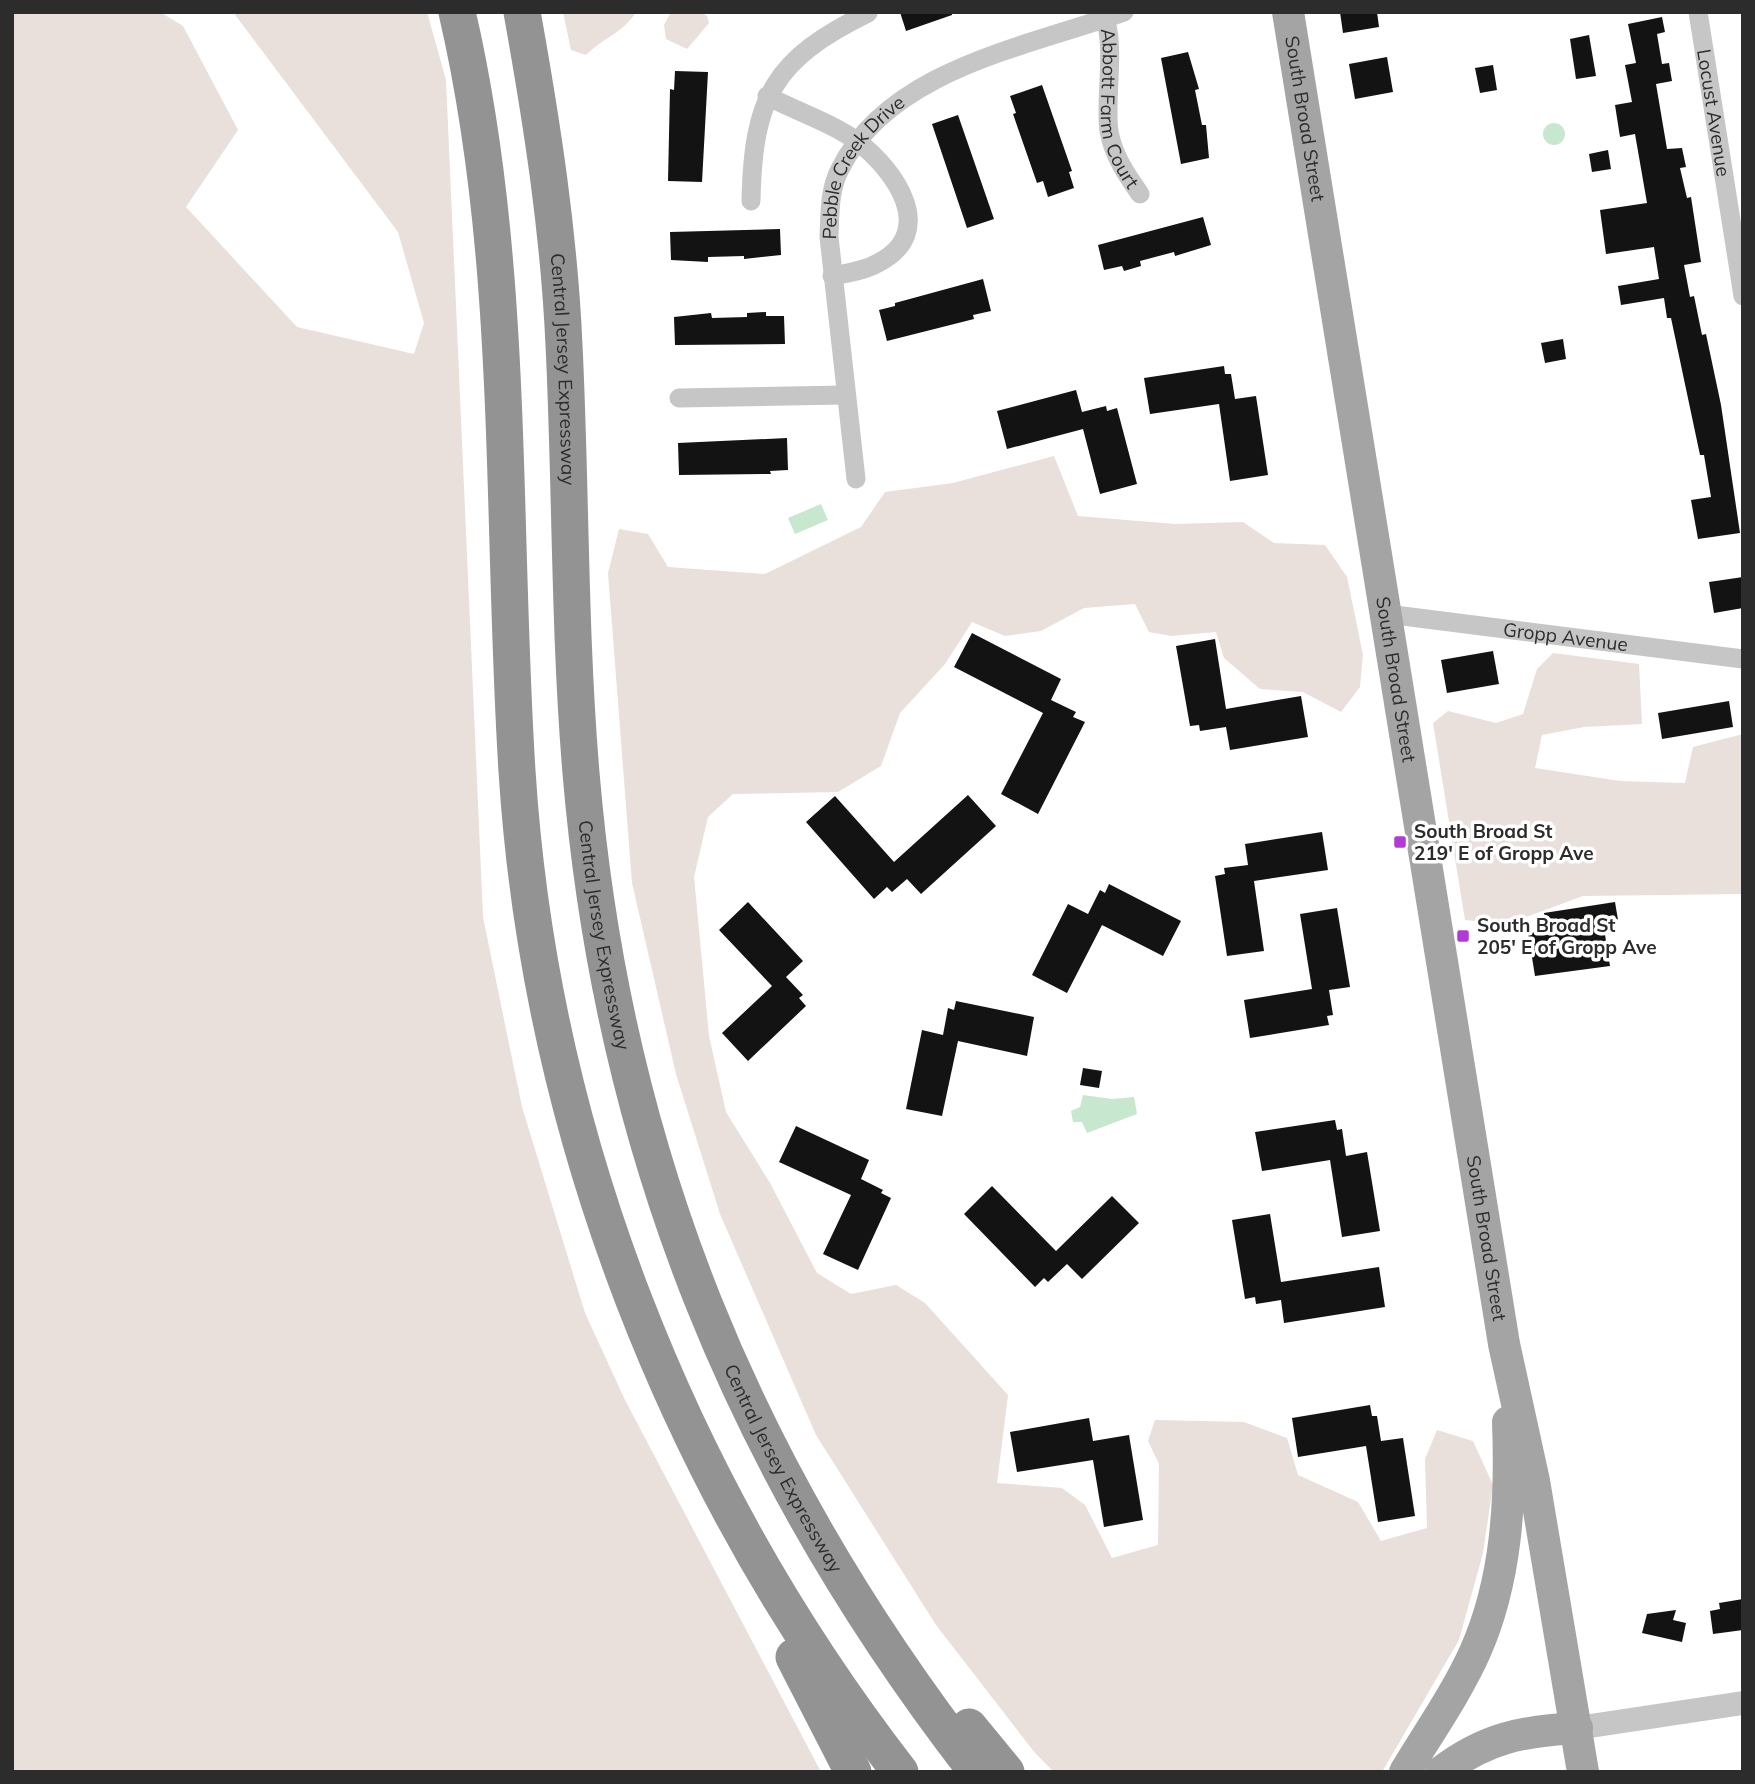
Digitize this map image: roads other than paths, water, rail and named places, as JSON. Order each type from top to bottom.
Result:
[{"type":"highway","points":[[457,12],[479,131],[493,239],[501,344],[517,772],[541,966],[564,1075],[615,1249],[680,1414],[751,1552],[803,1637],[900,1772]]},
{"type":"highway","name":"Central Jersey Expressway","points":[[522,12],[542,122],[556,232],[564,341],[581,769],[590,863],[604,956],[633,1087],[675,1229],[709,1318],[781,1474],[869,1624],[922,1701],[976,1772]]},
{"type":"highway","points":[[781,1474],[895,1635],[1006,1772]]},
{"type":"highway","points":[[751,1552],[788,1646],[853,1772]]},
{"type":"main road","name":"South Broad Street","points":[[1288,12],[1504,1344],[1534,1481],[1583,1772]]},
{"type":"main road","name":"South Broad Street","points":[[1405,1772],[1457,1688],[1475,1651],[1501,1564],[1507,1523],[1509,1442],[1504,1344]]},
{"type":"main road","points":[[1441,1772],[1458,1759],[1491,1742],[1527,1731],[1577,1728]]},
{"type":"street","name":"Locust Avenue","points":[[1698,12],[1743,296]]},
{"type":"street","points":[[751,201],[756,133],[767,96],[798,55],[818,40],[868,13]]},
{"type":"street","name":"Pebble Creek Drive","points":[[856,479],[832,276],[830,201],[839,170],[857,142],[884,111],[937,77],[1111,14]]},
{"type":"street","name":"Abbott Farm Court","points":[[1111,14],[1109,131],[1115,155],[1140,194]]},
{"type":"street","points":[[767,96],[857,142],[897,181],[905,195],[907,225],[902,240],[881,262],[832,276]]},
{"type":"street","points":[[679,398],[845,395]]},
{"type":"street","name":"Gropp Avenue","points":[[1387,614],[1743,659]]},
{"type":"street","points":[[1577,1728],[1743,1703]]},
{"type":"place","name":"South Broad St 219' E of Gropp Ave","points":[[1400,842]]},
{"type":"place","name":"South Broad St 205' E of Gropp Ave","points":[[1463,936]]}]
